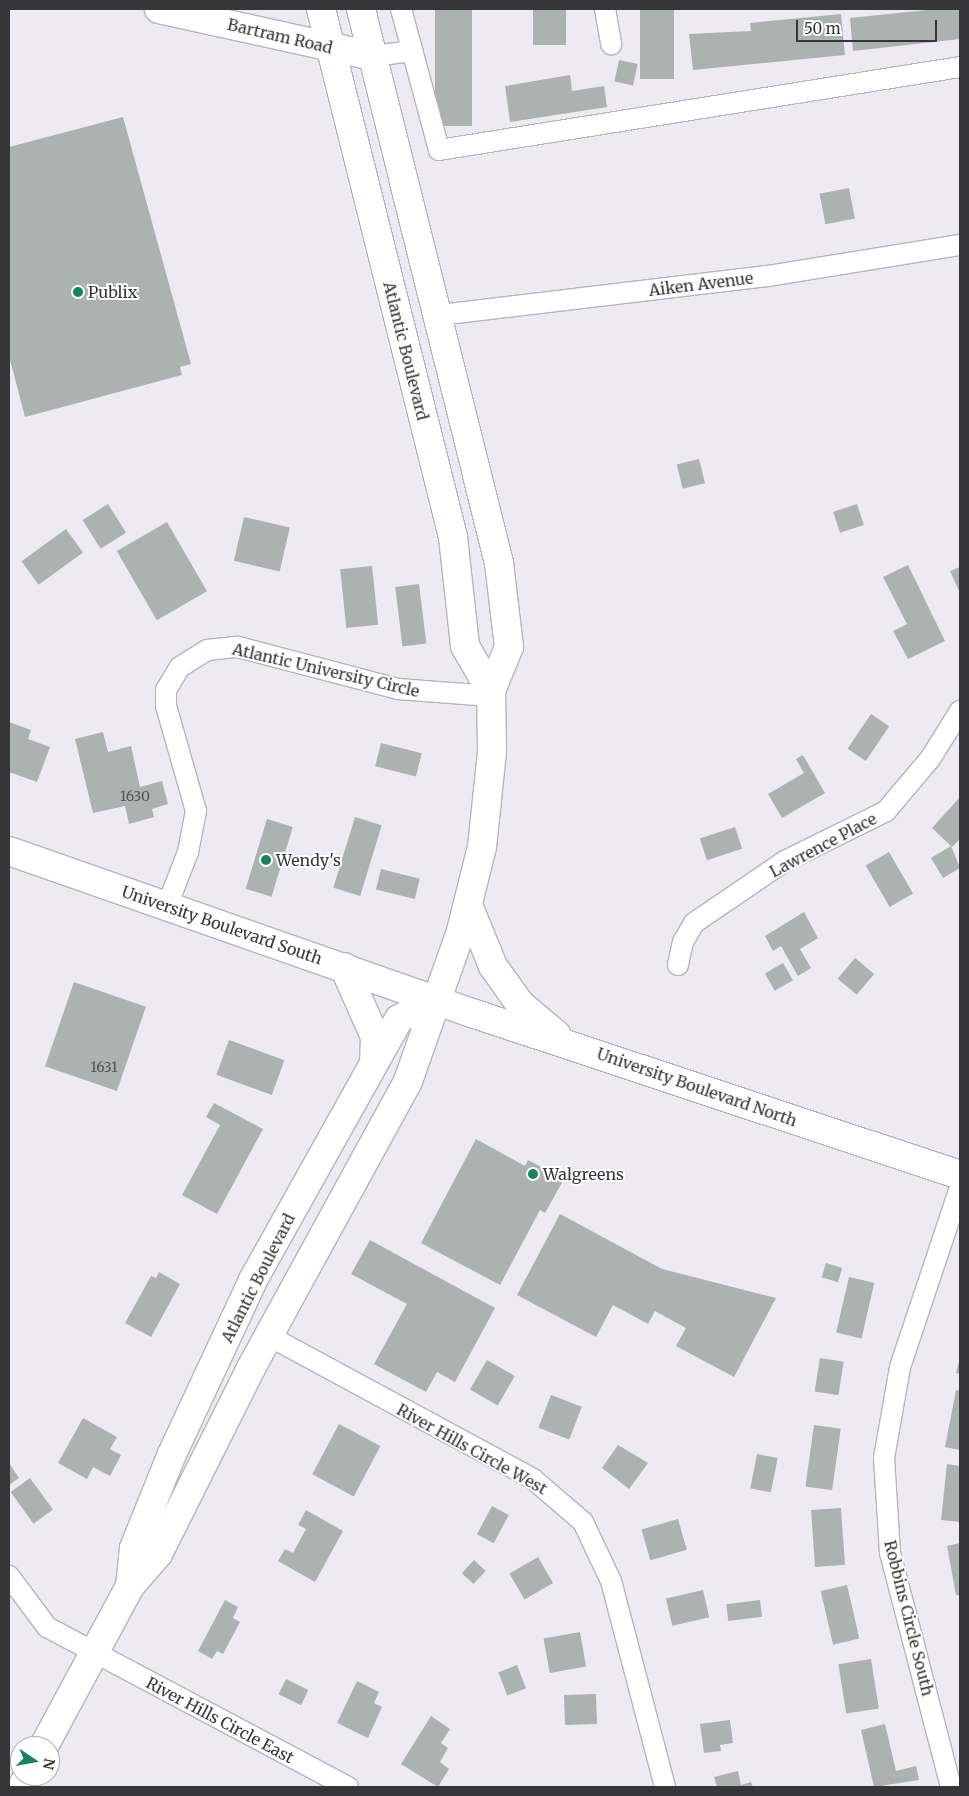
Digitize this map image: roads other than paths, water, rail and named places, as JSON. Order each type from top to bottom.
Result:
[{"type":"main road","name":"Bartram Road","points":[[159,9],[372,56]]},
{"type":"main road","name":"Atlantic Boulevard","points":[[321,9],[452,537],[465,646],[491,694]]},
{"type":"main road","name":"Atlantic Boulevard","points":[[49,1736],[130,1586],[158,1554],[270,1336],[408,1081],[434,1000],[468,905],[482,847],[492,752],[491,694],[509,647],[500,572],[440,315],[361,9]]},
{"type":"main road","name":"University Boulevard South","points":[[9,851],[434,1000]]},
{"type":"main road","points":[[468,905],[493,966],[520,1004],[568,1044]]},
{"type":"main road","points":[[344,967],[375,1037],[374,1062]]},
{"type":"main road","name":"Atlantic Boulevard","points":[[130,1586],[134,1548],[172,1454],[253,1280],[399,1019],[434,1000]]},
{"type":"main road","name":"University Boulevard North","points":[[434,1000],[960,1176]]},
{"type":"street","points":[[401,9],[439,150],[960,67]]},
{"type":"street","points":[[606,9],[610,44]]},
{"type":"street","points":[[372,56],[413,51]]},
{"type":"street","name":"Aiken Avenue","points":[[440,315],[768,276],[960,245]]},
{"type":"street","name":"Atlantic University Circle","points":[[168,906],[188,852],[196,811],[166,706],[166,690],[180,667],[207,650],[238,647],[398,689],[491,694]]},
{"type":"street","name":"Lawrence Place","points":[[678,965],[683,942],[694,923],[785,861],[886,811],[930,759],[960,711]]},
{"type":"street","name":"Robbins Circle South","points":[[951,1787],[890,1553],[884,1458],[900,1367],[960,1188]]},
{"type":"street","name":"River Hills Circle West","points":[[270,1336],[533,1479],[583,1522],[611,1581],[665,1787]]},
{"type":"street","name":"River Hills Circle East","points":[[9,1576],[48,1627],[348,1787]]},
{"type":"place","name":"Publix","points":[[78,292]]},
{"type":"place","name":"Wendy's","points":[[266,860]]},
{"type":"place","name":"Walgreens","points":[[533,1174]]}]
